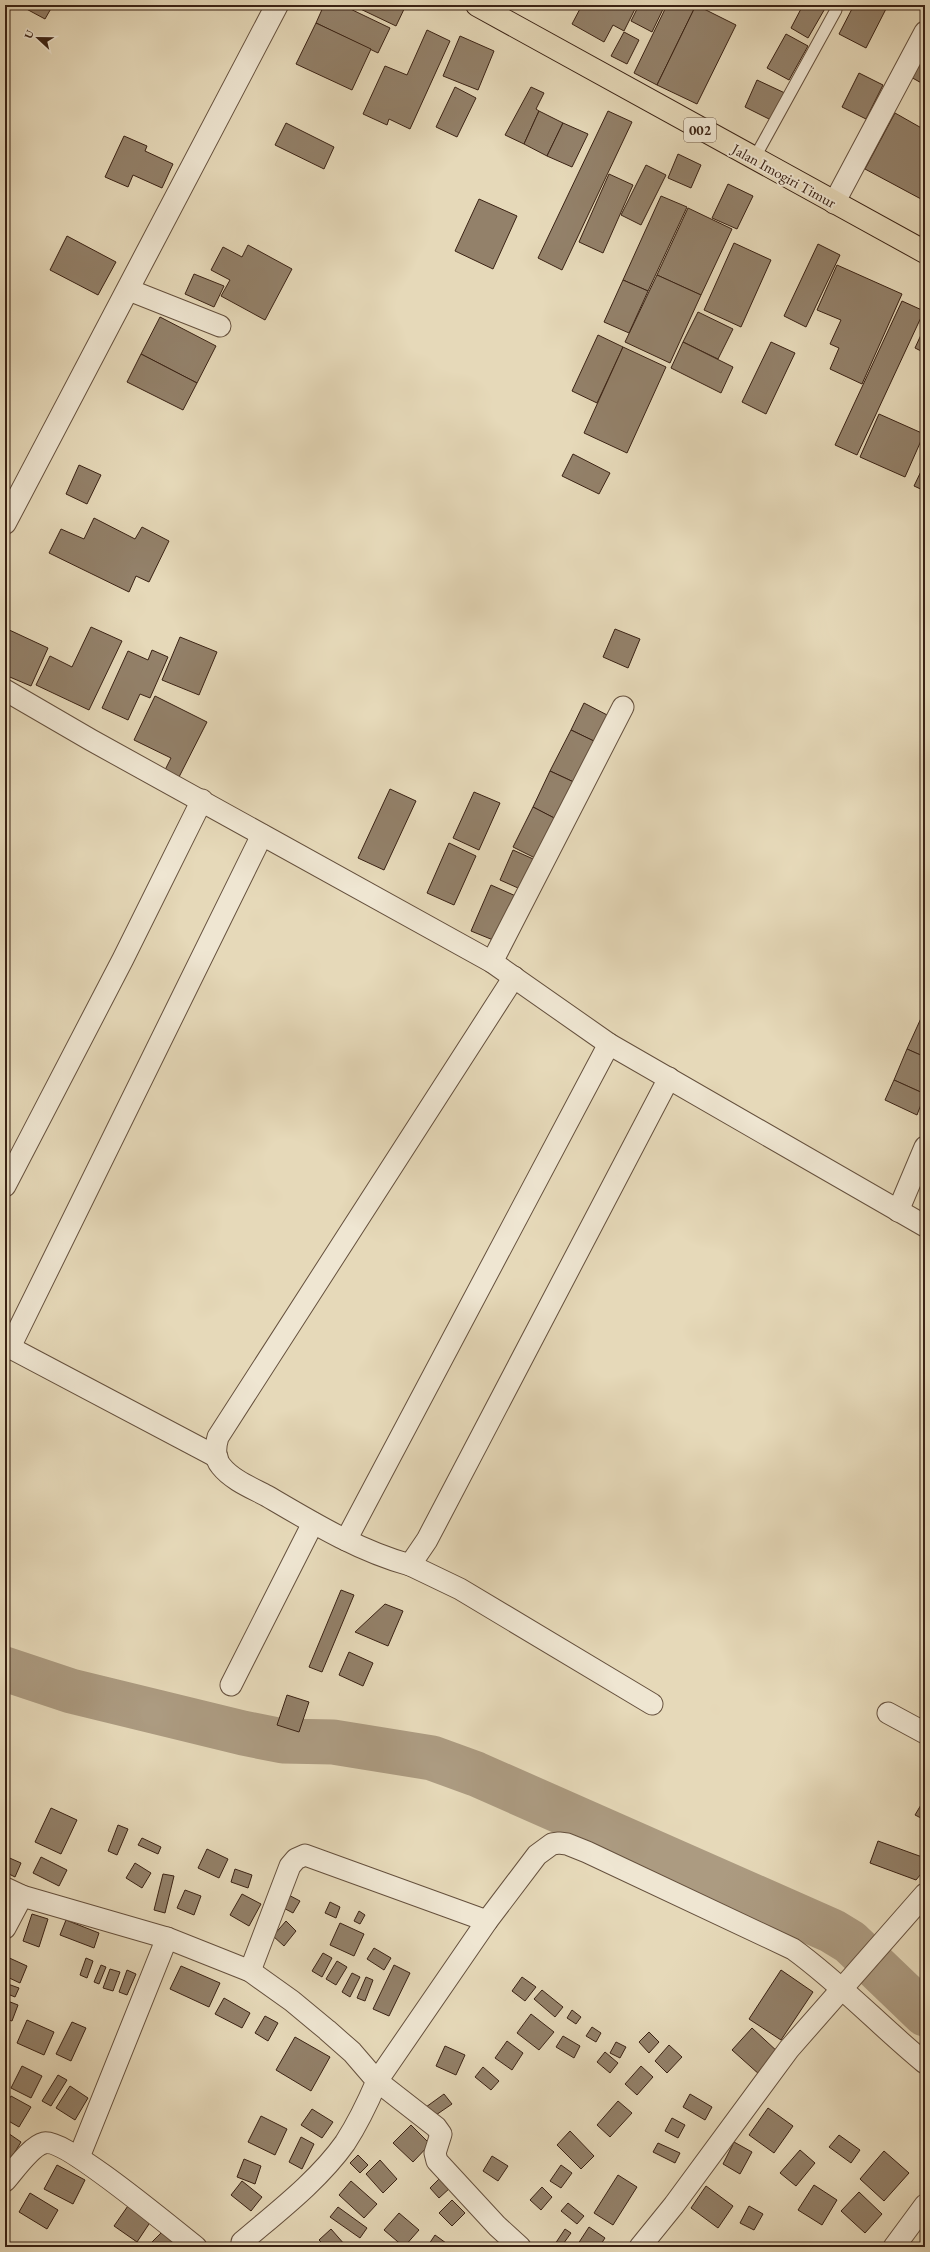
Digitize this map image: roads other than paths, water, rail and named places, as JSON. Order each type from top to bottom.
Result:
[{"type":"main road","name":"Jalan Imogiri Timur","points":[[477,5],[754,160],[925,252]]},
{"type":"street","points":[[5,523],[129,290],[277,5]]},
{"type":"street","points":[[834,203],[925,32]]},
{"type":"street","points":[[129,290],[220,326]]},
{"type":"street","points":[[5,690],[91,740],[202,800],[262,835],[492,962],[609,1044],[925,1226]]},
{"type":"street","points":[[492,962],[623,707]]},
{"type":"street","points":[[5,1186],[123,959],[202,800]]},
{"type":"street","points":[[216,1457],[7,1346],[262,835]]},
{"type":"street","points":[[514,977],[218,1437],[215,1447],[216,1457],[220,1465],[232,1476],[313,1523],[346,1540],[394,1561],[410,1565],[460,1589],[652,1704]]},
{"type":"street","points":[[346,1540],[609,1044]]},
{"type":"street","points":[[410,1565],[427,1540],[669,1078]]},
{"type":"street","points":[[898,1211],[925,1147]]},
{"type":"street","points":[[231,1684],[313,1523]]},
{"type":"street","points":[[888,1713],[925,1733]]},
{"type":"street","points":[[243,2245],[320,2172],[344,2144],[361,2118],[377,2081],[487,1921],[538,1854],[552,1844],[567,1844],[793,1949],[821,1969],[846,1984],[893,2038],[925,2063]]},
{"type":"street","points":[[250,1972],[290,1866],[296,1859],[305,1855],[487,1921]]},
{"type":"street","points":[[5,1928],[14,1892],[167,1938],[250,1972],[292,2001],[327,2030],[352,2052],[377,2081],[436,2127],[441,2134],[435,2153],[437,2161],[497,2226],[520,2247]]},
{"type":"street","points":[[640,2247],[674,2205],[789,2049],[925,1894]]},
{"type":"street","points":[[79,2157],[167,1938]]},
{"type":"street","points":[[5,2181],[29,2153],[41,2144],[52,2143],[79,2157],[196,2247]]},
{"type":"street","points":[[894,2247],[925,2205]]},
{"type":"lane","points":[[754,160],[836,10]]},
{"type":"waterway","points":[[5,1669],[71,1691],[243,1733],[283,1741],[333,1742],[432,1758],[476,1774],[832,1931],[850,1942],[925,2014]]}]
